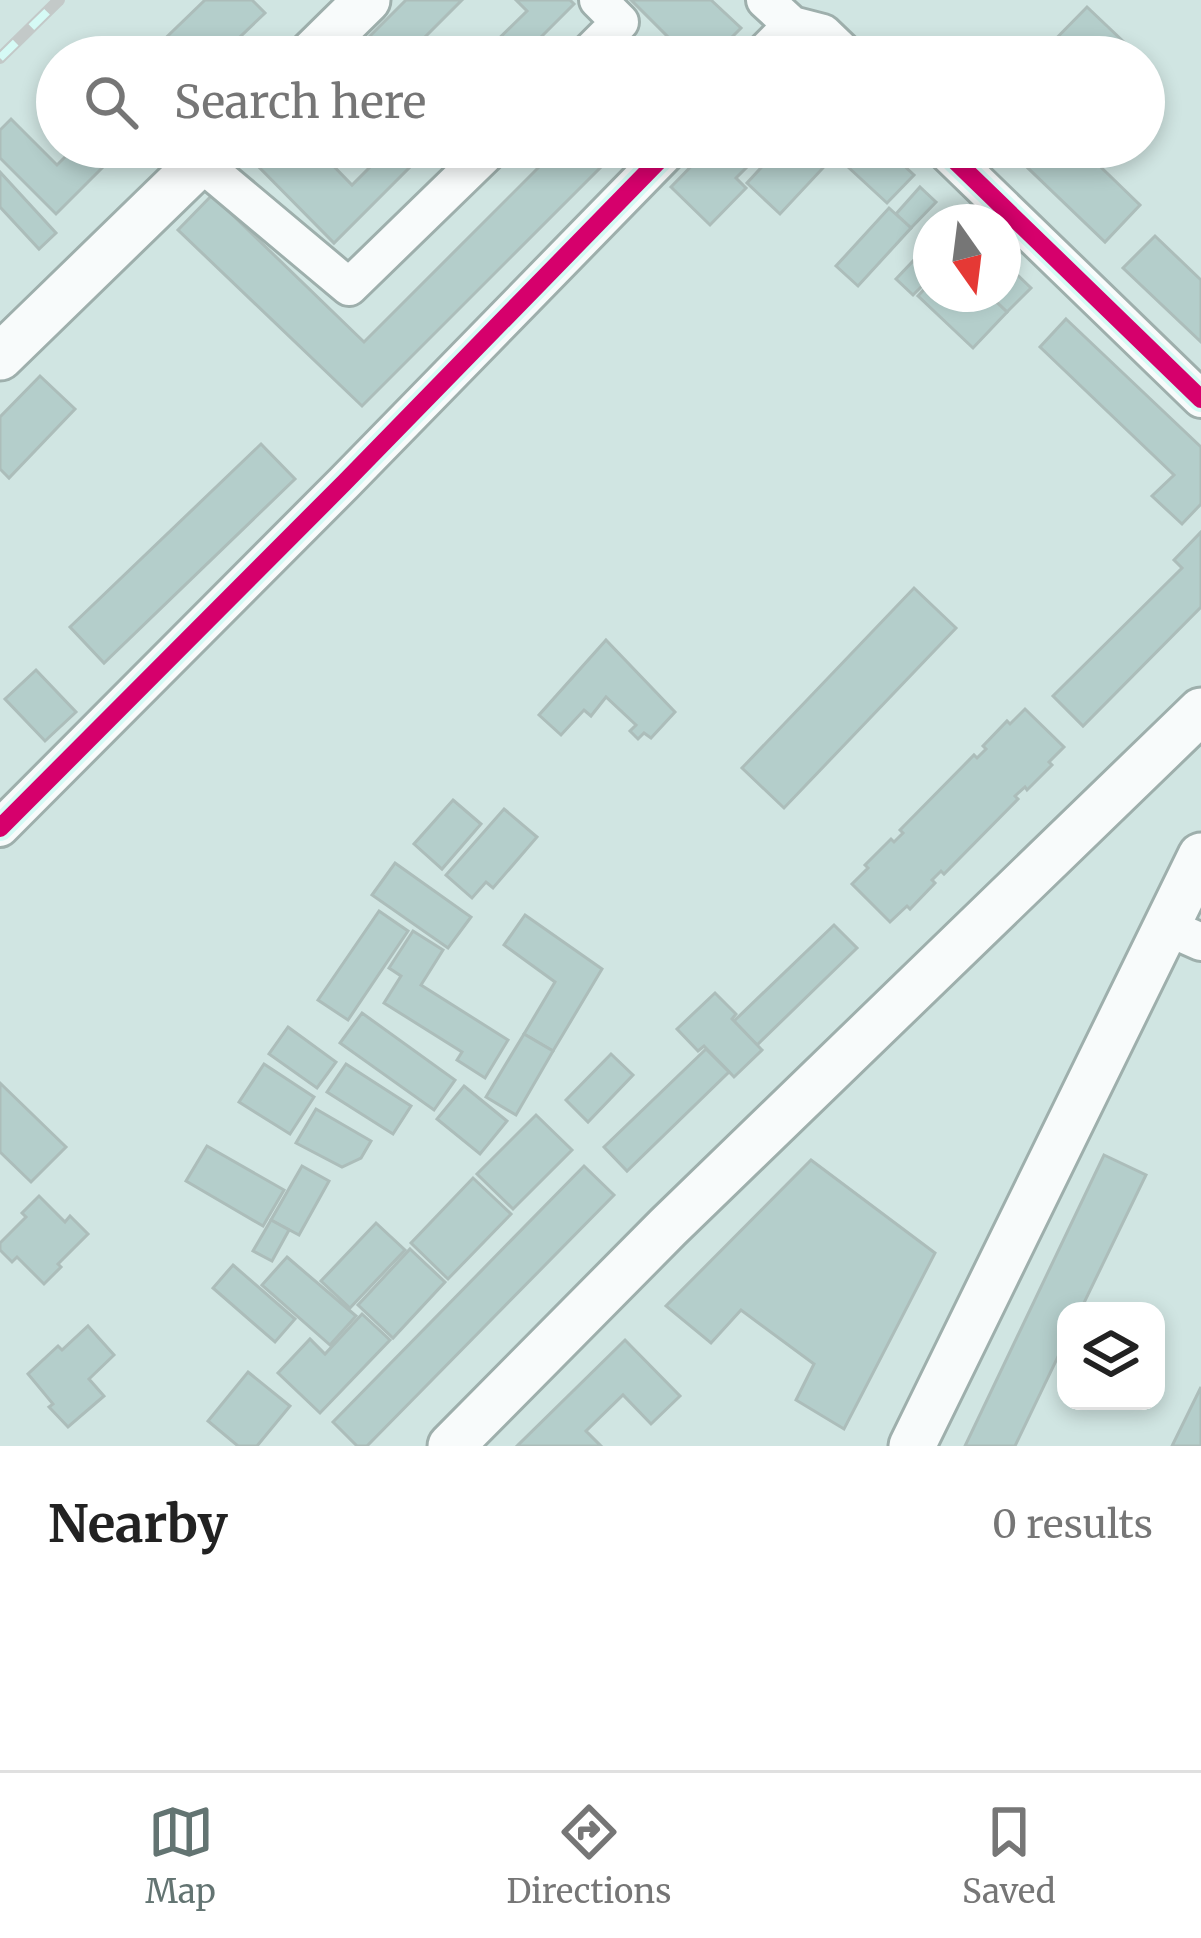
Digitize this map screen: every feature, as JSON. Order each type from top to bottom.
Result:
[{"type":"main road","points":[[331,36],[368,0]]},
{"type":"main road","points":[[0,357],[195,168]]},
{"type":"main road","points":[[451,1446],[668,1227],[1201,711]]},
{"type":"main road","points":[[912,1446],[1184,934],[1201,856]]},
{"type":"street","points":[[598,0],[620,22],[606,36]]},
{"type":"street","points":[[778,12],[826,36]]},
{"type":"street","points":[[222,168],[349,287],[471,168]]},
{"type":"street","points":[[0,828],[651,168]]},
{"type":"street","points":[[963,168],[1201,399]]},
{"type":"building","points":[[205,0],[252,0],[265,13],[241,36],[168,36]]},
{"type":"building","points":[[406,0],[462,0],[426,36],[370,36]]},
{"type":"building","points":[[516,0],[570,0],[574,4],[542,36],[501,36],[527,11]]},
{"type":"building","points":[[631,0],[711,0],[741,28],[733,36],[667,36]]},
{"type":"building","points":[[1087,7],[1118,36],[1059,36]]},
{"type":"building","points":[[11,119],[36,144],[36,168],[102,168],[56,214],[0,158],[0,130]]},
{"type":"building","points":[[260,168],[335,168],[352,185],[369,168],[409,168],[334,243]]},
{"type":"building","points":[[538,168],[600,168],[362,406],[178,230],[212,195],[364,342]]},
{"type":"building","points":[[690,168],[746,168],[736,178],[746,188],[710,225],[671,187]]},
{"type":"building","points":[[761,168],[823,168],[780,214],[747,183]]},
{"type":"building","points":[[849,168],[906,168],[914,175],[887,203]]},
{"type":"building","points":[[1028,168],[1102,168],[1140,205],[1105,242]]},
{"type":"building","points":[[0,172],[56,233],[39,249],[0,207]]},
{"type":"building","points":[[920,187],[936,202],[913,204],[911,228],[896,214]]},
{"type":"building","points":[[889,208],[911,228],[858,286],[836,266]]},
{"type":"building","points":[[1155,236],[1201,280],[1201,342],[1123,268]]},
{"type":"building","points":[[913,261],[913,295],[896,279]]},
{"type":"building","points":[[1021,278],[1031,288],[1021,298]]},
{"type":"building","points":[[935,312],[1007,312],[973,348]]},
{"type":"building","points":[[1066,319],[1201,447],[1201,504],[1182,524],[1152,496],[1174,475],[1040,347]]},
{"type":"building","points":[[40,376],[75,409],[9,478],[0,469],[0,417]]},
{"type":"building","points":[[261,444],[295,479],[104,663],[70,627]]},
{"type":"building","points":[[1201,532],[1201,607],[1083,726],[1053,696],[1182,568],[1174,560]]},
{"type":"building","points":[[914,588],[956,628],[784,808],[742,768]]},
{"type":"building","points":[[606,640],[675,712],[651,738],[644,733],[638,739],[630,731],[636,725],[606,697],[591,716],[584,710],[561,735],[539,715]]},
{"type":"building","points":[[36,670],[76,712],[45,741],[5,699]]},
{"type":"building","points":[[1025,709],[1064,747],[1049,762],[1052,765],[1015,796],[1018,799],[944,874],[941,871],[932,880],[935,883],[910,909],[907,906],[890,922],[852,884],[868,868],[865,865],[903,833],[900,830],[974,755],[977,758],[986,749],[983,746],[1007,721],[1010,724]]},
{"type":"building","points":[[453,800],[481,824],[442,869],[414,844]]},
{"type":"building","points":[[504,809],[537,837],[493,888],[486,882],[472,898],[446,875]]},
{"type":"building","points":[[395,863],[471,917],[448,948],[372,895]]},
{"type":"building","points":[[379,911],[408,931],[348,1020],[318,1000]]},
{"type":"building","points":[[525,915],[602,969],[553,1051],[524,1034],[555,982],[504,945]]},
{"type":"building","points":[[834,925],[857,948],[757,1045],[734,1021]]},
{"type":"building","points":[[413,931],[443,950],[421,985],[508,1040],[485,1078],[457,1060],[462,1052],[384,1003],[401,976],[389,968]]},
{"type":"building","points":[[715,993],[762,1050],[734,1077],[704,1046],[698,1051],[677,1029]]},
{"type":"building","points":[[362,1013],[455,1080],[434,1110],[340,1043]]},
{"type":"building","points":[[288,1027],[336,1062],[317,1088],[269,1054]]},
{"type":"building","points":[[524,1034],[553,1051],[516,1115],[486,1097]]},
{"type":"building","points":[[706,1049],[729,1072],[627,1171],[604,1147]]},
{"type":"building","points":[[611,1054],[633,1075],[588,1122],[566,1100]]},
{"type":"building","points":[[264,1064],[314,1097],[290,1134],[239,1102]]},
{"type":"building","points":[[346,1064],[411,1106],[393,1134],[327,1092]]},
{"type":"building","points":[[0,1083],[66,1147],[31,1182],[0,1152]]},
{"type":"building","points":[[464,1086],[507,1121],[480,1154],[437,1119]]},
{"type":"building","points":[[316,1109],[371,1141],[361,1158],[342,1167],[296,1143]]},
{"type":"building","points":[[536,1115],[572,1150],[513,1209],[477,1174]]},
{"type":"building","points":[[207,1146],[284,1190],[263,1226],[186,1181]]},
{"type":"building","points":[[1104,1155],[1146,1175],[1084,1302],[1057,1302],[1057,1359],[1015,1446],[965,1446]]},
{"type":"building","points":[[811,1160],[935,1253],[844,1429],[796,1400],[814,1364],[741,1310],[711,1343],[666,1306]]},
{"type":"building","points":[[302,1166],[329,1181],[299,1235],[271,1220]]},
{"type":"building","points":[[584,1166],[614,1195],[367,1446],[357,1446],[333,1422]]},
{"type":"building","points":[[473,1178],[511,1214],[448,1279],[411,1243]]},
{"type":"building","points":[[39,1196],[65,1222],[70,1216],[88,1234],[44,1284],[17,1257],[12,1262],[0,1250],[0,1243]]},
{"type":"building","points":[[271,1220],[289,1230],[272,1261],[253,1251]]},
{"type":"building","points":[[376,1223],[405,1250],[350,1308],[321,1281]]},
{"type":"building","points":[[410,1249],[445,1282],[393,1338],[358,1305]]},
{"type":"building","points":[[287,1257],[356,1316],[330,1345],[262,1285]]},
{"type":"building","points":[[233,1265],[295,1319],[275,1342],[213,1288]]},
{"type":"building","points":[[362,1314],[390,1340],[320,1413],[278,1373],[310,1339],[325,1354]]},
{"type":"building","points":[[88,1326],[114,1355],[89,1379],[104,1396],[68,1427],[28,1374]]},
{"type":"building","points":[[625,1340],[680,1396],[651,1424],[623,1395],[586,1431],[601,1446],[517,1446]]},
{"type":"building","points":[[248,1372],[290,1406],[257,1446],[238,1446],[208,1421]]},
{"type":"building","points":[[1201,1387],[1201,1446],[1172,1446]]},
{"type":"railway","points":[[0,58],[59,0]]},
{"type":"cycle path","points":[[0,828],[652,168]]},
{"type":"cycle path","points":[[963,168],[1201,399]]}]
